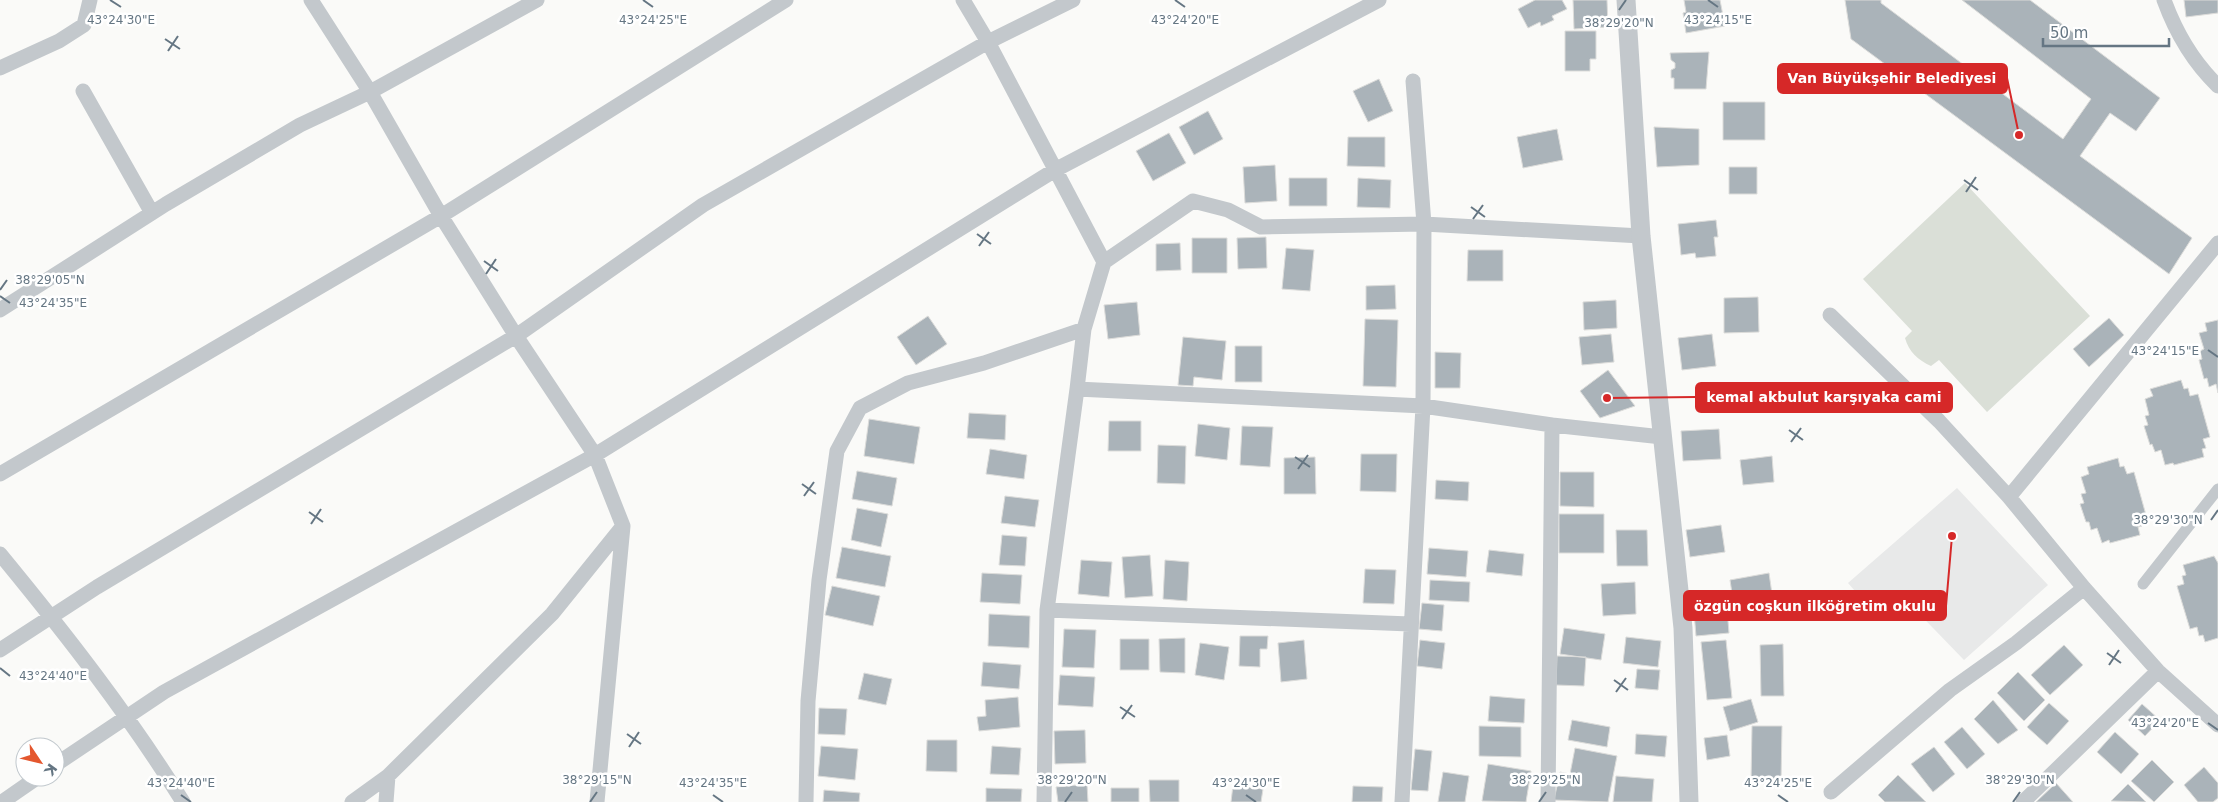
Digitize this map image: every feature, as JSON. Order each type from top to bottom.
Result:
[{"type":"street","points":[[0,68],[59,41],[84,25],[90,0]]},
{"type":"street","points":[[311,0],[370,92],[440,216],[516,336],[595,455],[623,526],[597,802]]},
{"type":"street","points":[[0,310],[152,213],[300,125],[370,92],[537,0]]},
{"type":"street","points":[[0,474],[440,216],[786,0]]},
{"type":"street","points":[[963,0],[988,42],[1104,262]]},
{"type":"street","points":[[0,650],[51,616],[516,336],[703,205],[988,42],[1073,0]]},
{"type":"street","points":[[65,758],[164,692],[595,455],[1056,170],[1379,0]]},
{"type":"street","points":[[1626,0],[1641,236],[1683,628],[1689,802]]},
{"type":"street","points":[[2164,0],[2182,42],[2201,70],[2218,86]]},
{"type":"street","points":[[1402,802],[1423,406],[1424,224],[1413,81]]},
{"type":"street","points":[[83,91],[152,213]]},
{"type":"street","points":[[1044,802],[1047,610],[1084,329],[1104,262],[1193,201],[1228,210],[1262,227],[1424,224],[1641,236]]},
{"type":"street","points":[[2009,497],[2218,243]]},
{"type":"street","points":[[1830,315],[1940,421],[2009,497],[2084,588],[2158,670],[2218,725]]},
{"type":"street","points":[[806,802],[809,691],[819,580],[835,461],[837,451],[860,408],[908,383],[984,363],[1084,329]]},
{"type":"street","points":[[1077,389],[1423,406],[1552,425],[1662,437]]},
{"type":"street","points":[[1548,802],[1552,425]]},
{"type":"street","points":[[2143,584],[2218,489]]},
{"type":"street","points":[[352,802],[388,776],[552,614],[623,526]]},
{"type":"street","points":[[0,554],[51,616],[126,716],[184,802]]},
{"type":"street","points":[[1831,792],[1950,690],[2016,643],[2084,588]]},
{"type":"street","points":[[1047,610],[1410,624]]},
{"type":"street","points":[[2022,802],[2158,670]]},
{"type":"street","points":[[386,802],[388,776]]},
{"type":"street","points":[[2,802],[24,787]]},
{"type":"shaded area","points":[[1965,183],[2090,316],[1987,412],[1939,360],[1931,366],[1915,355],[1905,338],[1912,331],[1863,279]]},
{"type":"shaded area","points":[[1957,488],[2048,585],[1964,660],[1902,596],[1875,614],[1848,583]]},
{"type":"building","points":[[1535,0],[1562,0],[1567,9],[1552,16],[1554,20],[1541,26],[1540,22],[1528,28],[1518,9]]},
{"type":"building","points":[[1573,0],[1607,0],[1608,27],[1574,29]]},
{"type":"building","points":[[1684,0],[1720,0],[1725,26],[1686,33],[1683,13],[1686,12]]},
{"type":"building","points":[[1845,0],[1881,0],[1881,3],[2063,139],[2091,99],[1962,0],[2030,0],[2160,98],[2136,131],[2110,113],[2080,156],[2192,238],[2169,274],[1851,39]]},
{"type":"building","points":[[2184,0],[2218,0],[2218,13],[2186,17]]},
{"type":"building","points":[[1565,31],[1596,31],[1596,59],[1590,59],[1590,71],[1565,71]]},
{"type":"building","points":[[1709,52],[1706,89],[1674,89],[1674,78],[1671,78],[1671,70],[1675,68],[1675,63],[1671,60],[1670,53]]},
{"type":"building","points":[[1379,79],[1393,111],[1368,122],[1353,91]]},
{"type":"building","points":[[1723,102],[1765,102],[1765,140],[1723,140]]},
{"type":"building","points":[[1208,111],[1223,139],[1194,155],[1179,127]]},
{"type":"building","points":[[1654,127],[1699,129],[1699,165],[1657,167]]},
{"type":"building","points":[[1557,129],[1563,160],[1523,168],[1517,137]]},
{"type":"building","points":[[1169,133],[1186,163],[1153,181],[1136,151]]},
{"type":"building","points":[[1348,137],[1385,137],[1385,167],[1347,166]]},
{"type":"building","points":[[1275,165],[1277,201],[1245,203],[1243,167]]},
{"type":"building","points":[[1729,167],[1757,167],[1757,194],[1729,194]]},
{"type":"building","points":[[1289,178],[1327,178],[1327,206],[1289,206]]},
{"type":"building","points":[[1358,178],[1391,180],[1390,208],[1357,207]]},
{"type":"building","points":[[1716,220],[1718,237],[1714,237],[1716,256],[1696,258],[1695,253],[1681,255],[1678,224]]},
{"type":"building","points":[[1266,237],[1267,268],[1238,269],[1237,238]]},
{"type":"building","points":[[1192,238],[1227,238],[1227,273],[1192,273]]},
{"type":"building","points":[[1180,243],[1181,270],[1156,271],[1156,244]]},
{"type":"building","points":[[1286,248],[1314,250],[1310,291],[1282,289]]},
{"type":"building","points":[[1468,250],[1503,250],[1503,281],[1467,281]]},
{"type":"building","points":[[1395,285],[1396,309],[1366,310],[1366,286]]},
{"type":"building","points":[[1758,297],[1759,332],[1724,333],[1724,298]]},
{"type":"building","points":[[1616,300],[1617,328],[1584,330],[1583,302]]},
{"type":"building","points":[[1137,302],[1140,335],[1108,339],[1104,305]]},
{"type":"building","points":[[928,316],[947,344],[916,365],[897,337]]},
{"type":"building","points":[[2109,318],[2124,335],[2089,367],[2073,349]]},
{"type":"building","points":[[1365,319],[1398,320],[1396,387],[1363,386]]},
{"type":"building","points":[[2218,320],[2218,393],[2216,384],[2209,387],[2207,378],[2204,379],[2199,360],[2202,359],[2200,351],[2204,349],[2199,333],[2207,331],[2205,323]]},
{"type":"building","points":[[1611,334],[1614,362],[1582,365],[1579,337]]},
{"type":"building","points":[[1712,334],[1716,366],[1682,370],[1678,338]]},
{"type":"building","points":[[1183,337],[1226,341],[1222,380],[1194,377],[1193,386],[1178,385]]},
{"type":"building","points":[[1235,346],[1262,346],[1262,382],[1235,382]]},
{"type":"building","points":[[1435,352],[1461,353],[1460,388],[1435,388]]},
{"type":"building","points":[[1608,370],[1635,406],[1600,418],[1580,391]]},
{"type":"building","points":[[2181,380],[2184,389],[2188,388],[2190,396],[2198,394],[2210,437],[2203,439],[2206,448],[2202,449],[2204,457],[2174,465],[2173,463],[2165,465],[2161,450],[2155,452],[2152,444],[2150,445],[2144,426],[2148,425],[2145,416],[2149,415],[2145,399],[2153,396],[2150,389]]},
{"type":"building","points":[[969,413],[1006,415],[1005,440],[967,438]]},
{"type":"building","points":[[869,419],[920,427],[914,464],[864,456]]},
{"type":"building","points":[[1109,421],[1141,421],[1141,451],[1108,451]]},
{"type":"building","points":[[1198,424],[1230,428],[1227,460],[1195,456]]},
{"type":"building","points":[[1242,426],[1273,427],[1270,467],[1240,465]]},
{"type":"building","points":[[1719,429],[1721,459],[1683,461],[1681,431]]},
{"type":"building","points":[[1158,445],[1186,446],[1185,484],[1157,483]]},
{"type":"building","points":[[990,449],[1027,455],[1024,479],[986,474]]},
{"type":"building","points":[[1361,454],[1397,454],[1396,492],[1360,491]]},
{"type":"building","points":[[1772,456],[1774,482],[1743,485],[1740,460]]},
{"type":"building","points":[[1315,457],[1316,494],[1284,494],[1284,458]]},
{"type":"building","points":[[2118,458],[2120,467],[2124,466],[2127,474],[2134,472],[2146,515],[2140,517],[2142,526],[2138,527],[2140,535],[2110,543],[2109,540],[2102,543],[2097,528],[2091,530],[2089,522],[2086,522],[2080,504],[2084,503],[2081,494],[2086,493],[2081,477],[2089,474],[2087,467]]},
{"type":"building","points":[[857,471],[897,478],[892,506],[852,499]]},
{"type":"building","points":[[1560,472],[1594,472],[1594,507],[1560,506]]},
{"type":"building","points":[[1436,480],[1469,482],[1468,501],[1435,499]]},
{"type":"building","points":[[1005,496],[1039,500],[1035,527],[1001,523]]},
{"type":"building","points":[[857,508],[888,514],[881,547],[851,540]]},
{"type":"building","points":[[1559,514],[1604,514],[1604,553],[1559,553]]},
{"type":"building","points":[[1721,525],[1725,552],[1690,557],[1686,530]]},
{"type":"building","points":[[1616,530],[1647,530],[1648,566],[1617,566]]},
{"type":"building","points":[[1002,535],[1027,537],[1025,566],[999,565]]},
{"type":"building","points":[[842,547],[891,556],[885,587],[836,578]]},
{"type":"building","points":[[1429,548],[1468,551],[1466,577],[1427,574]]},
{"type":"building","points":[[1489,550],[1524,554],[1522,576],[1486,572]]},
{"type":"building","points":[[1150,555],[1153,596],[1125,598],[1122,557]]},
{"type":"building","points":[[2214,556],[2218,563],[2218,638],[2205,642],[2203,635],[2199,636],[2197,627],[2190,629],[2177,586],[2184,584],[2182,576],[2186,575],[2183,565]]},
{"type":"building","points":[[1081,560],[1112,562],[1109,597],[1078,594]]},
{"type":"building","points":[[1165,560],[1189,562],[1187,601],[1163,599]]},
{"type":"building","points":[[1365,569],[1396,570],[1394,604],[1363,603]]},
{"type":"building","points":[[982,573],[1022,575],[1020,604],[980,602]]},
{"type":"building","points":[[1769,573],[1772,594],[1733,600],[1730,580]]},
{"type":"building","points":[[1430,580],[1470,582],[1469,602],[1429,600]]},
{"type":"building","points":[[1635,582],[1636,614],[1603,616],[1601,584]]},
{"type":"building","points":[[832,586],[880,596],[873,626],[825,615]]},
{"type":"building","points":[[1422,603],[1444,605],[1442,631],[1419,629]]},
{"type":"building","points":[[1727,609],[1729,633],[1696,636],[1694,612]]},
{"type":"building","points":[[989,614],[1030,616],[1029,648],[988,646]]},
{"type":"building","points":[[1564,628],[1605,634],[1601,660],[1560,654]]},
{"type":"building","points":[[1064,629],[1096,630],[1094,668],[1062,667]]},
{"type":"building","points":[[1240,636],[1268,636],[1267,649],[1260,649],[1260,667],[1239,666]]},
{"type":"building","points":[[1626,637],[1661,641],[1658,667],[1623,663]]},
{"type":"building","points":[[1185,638],[1185,673],[1160,672],[1159,639]]},
{"type":"building","points":[[1120,639],[1149,639],[1149,670],[1120,670]]},
{"type":"building","points":[[1304,640],[1307,679],[1281,682],[1278,643]]},
{"type":"building","points":[[1420,640],[1445,643],[1442,669],[1417,666]]},
{"type":"building","points":[[1726,640],[1732,698],[1707,700],[1701,642]]},
{"type":"building","points":[[1200,643],[1229,647],[1224,680],[1195,675]]},
{"type":"building","points":[[1783,644],[1784,696],[1761,696],[1760,645]]},
{"type":"building","points":[[2064,645],[2083,665],[2050,695],[2031,675]]},
{"type":"building","points":[[1557,656],[1586,657],[1584,686],[1556,685]]},
{"type":"building","points":[[983,662],[1021,665],[1019,689],[981,686]]},
{"type":"building","points":[[1637,669],[1660,670],[1658,690],[1635,688]]},
{"type":"building","points":[[2018,672],[2045,700],[2024,721],[1997,693]]},
{"type":"building","points":[[864,673],[892,679],[886,705],[858,699]]},
{"type":"building","points":[[1060,675],[1095,677],[1093,707],[1058,705]]},
{"type":"building","points":[[1490,696],[1525,699],[1524,723],[1488,721]]},
{"type":"building","points":[[1018,697],[1020,727],[979,731],[977,717],[986,716],[985,700]]},
{"type":"building","points":[[1751,699],[1758,722],[1730,731],[1723,707]]},
{"type":"building","points":[[1993,700],[2018,730],[1998,744],[1974,719]]},
{"type":"building","points":[[2049,703],[2069,721],[2047,745],[2027,727]]},
{"type":"building","points":[[2142,704],[2160,720],[2145,736],[2128,720]]},
{"type":"building","points":[[819,708],[847,709],[845,735],[818,734]]},
{"type":"building","points":[[1572,720],[1610,727],[1607,747],[1568,740]]},
{"type":"building","points":[[1479,726],[1521,727],[1521,757],[1479,756]]},
{"type":"building","points":[[1752,726],[1782,726],[1781,783],[1751,783]]},
{"type":"building","points":[[1962,727],[1985,754],[1967,769],[1944,742]]},
{"type":"building","points":[[1085,730],[1086,763],[1055,764],[1054,731]]},
{"type":"building","points":[[2115,732],[2139,754],[2121,774],[2097,752]]},
{"type":"building","points":[[1636,734],[1667,736],[1665,757],[1635,754]]},
{"type":"building","points":[[1727,735],[1730,756],[1707,760],[1704,738]]},
{"type":"building","points":[[927,740],[957,740],[957,772],[926,771]]},
{"type":"building","points":[[821,746],[858,749],[855,780],[818,776]]},
{"type":"building","points":[[992,746],[1021,748],[1019,775],[990,774]]},
{"type":"building","points":[[1934,747],[1955,774],[1933,792],[1911,764]]},
{"type":"building","points":[[1575,748],[1617,756],[1608,802],[1554,800],[1560,772],[1570,774]]},
{"type":"building","points":[[1415,749],[1432,751],[1428,791],[1411,790]]},
{"type":"building","points":[[2152,760],[2174,782],[2154,802],[2131,781]]},
{"type":"building","points":[[1488,764],[1531,771],[1526,802],[1482,801]]},
{"type":"building","points":[[2204,767],[2218,783],[2218,798],[2213,802],[2198,802],[2184,785]]},
{"type":"building","points":[[1443,772],[1469,776],[1465,802],[1438,802]]},
{"type":"building","points":[[1898,775],[1926,802],[1885,802],[1878,795]]},
{"type":"building","points":[[1616,776],[1654,779],[1652,802],[1613,802]]},
{"type":"building","points":[[1149,780],[1179,780],[1179,802],[1150,802]]},
{"type":"building","points":[[2056,783],[2073,802],[2036,802]]},
{"type":"building","points":[[1087,784],[1088,802],[1058,802],[1056,787]]},
{"type":"building","points":[[2128,784],[2146,802],[2111,801]]},
{"type":"building","points":[[1233,785],[1263,789],[1261,802],[1231,802]]},
{"type":"building","points":[[1353,786],[1383,787],[1382,802],[1352,802]]},
{"type":"building","points":[[986,788],[1022,789],[1021,802],[986,802]]},
{"type":"building","points":[[1111,788],[1139,788],[1139,802],[1111,802]]},
{"type":"building","points":[[824,790],[860,793],[859,802],[823,802]]},
{"type":"place","name":"Van Büyükşehir Belediyesi","points":[[2019,135]]},
{"type":"place","name":"kemal akbulut karşıyaka cami","points":[[1607,398]]},
{"type":"place","name":"özgün coşkun ilköğretim okulu","points":[[1952,536]]}]
